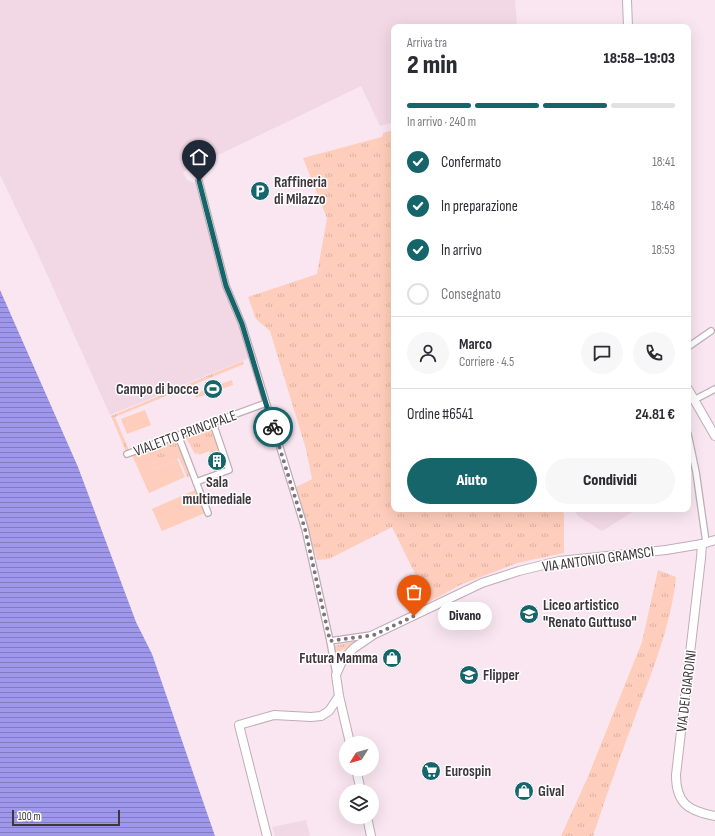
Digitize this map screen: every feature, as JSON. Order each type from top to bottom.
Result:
[{"type":"main road","points":[[627,0],[628,24]]},
{"type":"main road","points":[[691,394],[715,436]]},
{"type":"main road","name":"VIA ANTONIO GRAMSCI","points":[[336,675],[343,659],[354,648],[374,635],[482,583],[519,571],[559,561],[666,550],[715,540]]},
{"type":"main road","name":"VIA DEI GIARDINI","points":[[704,543],[676,774],[676,787],[680,798],[690,808],[703,814],[715,816]]},
{"type":"main road","points":[[336,675],[339,696],[348,736]]},
{"type":"main road","points":[[267,836],[239,725],[274,715],[311,717],[321,716],[329,711],[339,696]]},
{"type":"main road","points":[[368,824],[371,836]]},
{"type":"street","points":[[199,181],[226,286],[242,324],[305,529],[336,675]]},
{"type":"street","points":[[691,345],[710,331]]},
{"type":"street","points":[[694,400],[715,389]]},
{"type":"street","name":"VIALETTO PRINCIPALE","points":[[127,454],[266,403]]},
{"type":"street","points":[[196,482],[229,470],[213,423]]},
{"type":"street","points":[[178,435],[208,513]]},
{"type":"street","points":[[691,448],[705,531],[704,543]]},
{"type":"street","name":"VIA ANTONIO GRAMSCI","points":[[330,641],[374,635]]},
{"type":"shaded area","name":"Raffineria di Milazzo","points":[[0,0],[515,0],[517,24],[391,24],[391,123],[380,126],[361,86],[183,172],[187,180],[195,183],[223,287],[239,325],[249,358],[110,415],[38,254],[0,175]]},
{"type":"shaded area","points":[[0,290],[78,467],[136,622],[152,654],[215,836],[0,836]]},
{"type":"shaded area","points":[[575,512],[632,512],[602,531],[578,516]]},
{"type":"shaded area","points":[[306,820],[310,836],[275,836],[272,827]]},
{"type":"green space","points":[[391,131],[391,512],[563,512],[564,514],[564,553],[517,563],[460,585],[429,602],[392,527],[329,559],[317,560],[296,487],[312,479],[306,449],[270,331],[256,319],[248,297],[317,274],[327,218],[303,158],[382,137],[383,133]]},
{"type":"green space","points":[[243,361],[244,364],[115,417],[130,453],[127,454],[111,416]]},
{"type":"green space","name":"Campo di bocce","points":[[232,380],[233,385],[196,398],[194,394]]},
{"type":"green space","points":[[145,410],[151,425],[127,434],[121,419]]},
{"type":"green space","points":[[210,426],[219,451],[210,454],[209,451],[199,455],[198,453],[195,454],[185,436]]},
{"type":"green space","points":[[176,438],[191,475],[187,477],[179,458],[155,469],[147,450]]},
{"type":"green space","points":[[147,450],[155,469],[177,459],[185,477],[149,493],[132,455]]},
{"type":"green space","points":[[195,490],[205,513],[162,531],[152,509]]},
{"type":"green space","points":[[658,570],[676,577],[670,613],[654,666],[593,836],[561,836],[587,779],[642,642]]},
{"type":"green space","points":[[353,642],[352,645],[335,654],[333,646]]},
{"type":"way so far","points":[[273,427],[305,529],[330,641],[374,635],[414,616]]},
{"type":"place","name":"Raffineria di Milazzo","points":[[260,191]]},
{"type":"place","name":"Campo di bocce","points":[[213,389]]},
{"type":"place","name":"Sala multimediale","points":[[217,461]]},
{"type":"place","name":"Liceo artistico \"Renato Guttuso\"","points":[[529,614]]},
{"type":"place","name":"Divano","points":[[414,616]]},
{"type":"place","name":"Futura Mamma","points":[[392,658]]},
{"type":"place","name":"Flipper","points":[[469,675]]},
{"type":"place","name":"Eurospin","points":[[431,771]]},
{"type":"place","name":"Gival","points":[[524,791]]},
{"type":"route","points":[[199,181],[226,286],[242,324],[273,427]]}]
